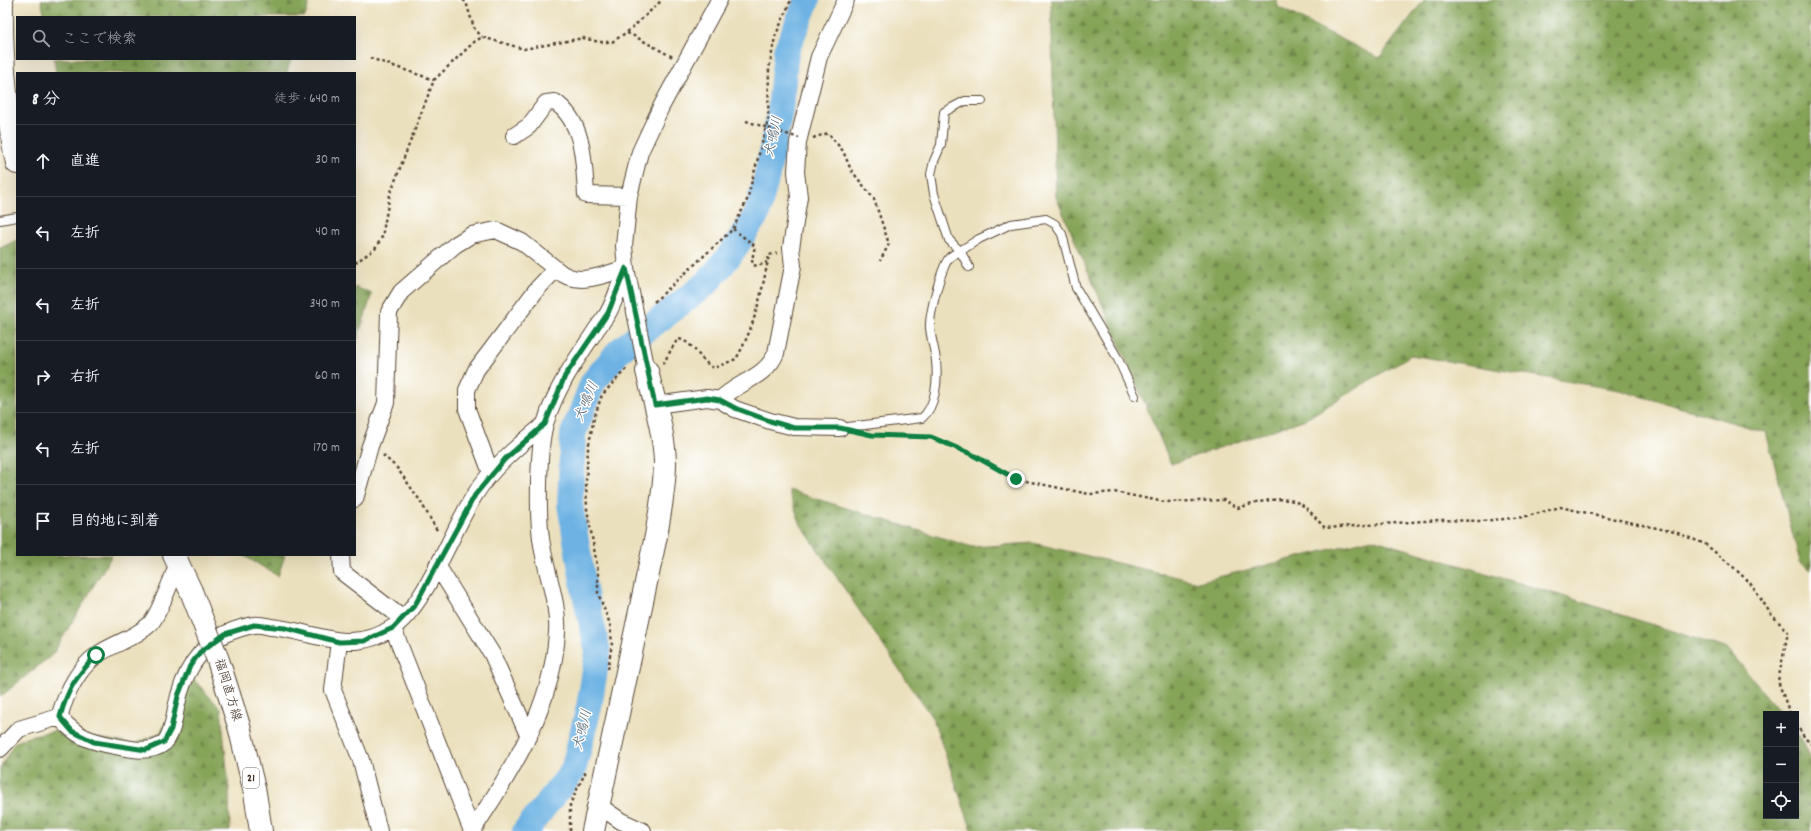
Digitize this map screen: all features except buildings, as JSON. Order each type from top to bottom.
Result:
[{"type":"street","points":[[2,0],[3,58],[16,156]]},
{"type":"street","points":[[593,831],[658,521],[665,462],[662,432],[647,371],[626,268],[624,246],[629,196],[640,152],[661,107],[719,0]]},
{"type":"street","points":[[720,400],[729,390],[760,373],[772,364],[776,353],[793,266],[791,248],[799,197],[796,172],[805,139],[819,57],[846,0]]},
{"type":"street","points":[[514,136],[529,126],[546,103],[555,102],[564,108],[575,124],[584,161],[586,195],[629,196]]},
{"type":"street","points":[[356,495],[370,446],[386,403],[389,312],[401,292],[455,245],[471,235],[496,230],[522,242],[564,276],[580,279],[596,277],[626,268]]},
{"type":"street","points":[[472,831],[508,776],[529,737],[551,670],[558,631],[553,594],[541,544],[539,510],[545,424],[565,376],[608,313],[626,268]]},
{"type":"street","points":[[491,473],[466,409],[467,390],[476,370],[537,288],[556,269]]},
{"type":"street","points":[[655,405],[707,398],[720,400],[742,411],[794,428],[840,428]]},
{"type":"street","points":[[60,717],[72,731],[94,742],[146,750],[164,742],[171,729],[178,696],[190,666],[200,652],[225,634],[254,625],[285,628],[339,642],[364,641],[398,623],[415,605],[475,495],[491,473],[545,424]]},
{"type":"street","points":[[340,556],[342,572],[398,623],[472,831]]},
{"type":"street","points":[[60,717],[66,694],[80,673],[96,655],[135,636],[151,623],[170,585],[176,559]]},
{"type":"street","name":"福岡直方線","points":[[176,559],[191,591],[218,660],[239,726],[255,793],[261,831]]},
{"type":"street","points":[[437,565],[492,654],[529,737]]},
{"type":"street","points":[[339,642],[333,690],[361,760],[379,831]]},
{"type":"street","points":[[0,750],[19,729],[60,717]]},
{"type":"street","points":[[598,805],[621,821],[644,831]]},
{"type":"lane","points":[[969,267],[960,251],[949,240],[934,194],[931,174],[934,161],[941,145],[944,112],[964,101],[982,101]]},
{"type":"lane","points":[[0,220],[16,217]]},
{"type":"lane","points":[[840,428],[922,418],[929,412],[934,396],[936,362],[930,327],[935,297],[944,267],[950,257],[979,239],[1011,224],[1046,219],[1054,224],[1062,234],[1076,288],[1116,356],[1135,396]]},
{"type":"path","points":[[463,0],[466,2],[474,28],[482,37],[524,49],[583,38],[599,42],[612,42],[626,33],[662,0]]},
{"type":"path","points":[[654,302],[732,229],[747,200],[768,120],[769,69],[775,37],[791,0]]},
{"type":"path","points":[[626,33],[650,43],[653,48],[686,62]]},
{"type":"path","points":[[356,263],[375,249],[382,237],[390,194],[434,80],[474,42],[482,37]]},
{"type":"path","points":[[370,58],[434,80]]},
{"type":"path","points":[[746,121],[805,139],[828,133],[843,151],[851,170],[874,199],[889,244],[880,261]]},
{"type":"path","points":[[732,229],[755,246],[752,260],[753,265],[758,266],[767,262]]},
{"type":"path","points":[[647,371],[662,367],[675,343],[679,339],[688,341],[706,364],[714,368],[736,359],[755,316],[764,284],[769,255],[791,248]]},
{"type":"path","points":[[607,674],[611,637],[610,624],[598,593],[598,571],[587,509],[586,483],[588,449],[594,418],[602,395],[626,369]]},
{"type":"path","points":[[879,435],[931,437],[971,454],[1016,479],[1089,494],[1114,492],[1165,502],[1224,500],[1237,508],[1276,499],[1291,501],[1303,506],[1325,528],[1439,520],[1482,521],[1524,516],[1560,508],[1674,532],[1705,544],[1732,566],[1750,583],[1771,614],[1788,632],[1778,681],[1789,711]]},
{"type":"path","points":[[370,446],[375,448],[397,468],[419,498],[435,529],[449,542]]},
{"type":"path","points":[[1799,729],[1804,738],[1811,744]]},
{"type":"path","points":[[570,831],[570,804],[588,764]]},
{"type":"green space","points":[[41,0],[310,0],[305,16],[45,16]]},
{"type":"green space","points":[[1051,0],[1277,0],[1278,7],[1379,58],[1424,0],[1811,0],[1811,570],[1800,562],[1766,432],[1619,390],[1411,355],[1306,419],[1171,464],[1056,197]]},
{"type":"green space","points":[[54,60],[291,60],[287,72],[56,72]]},
{"type":"green space","points":[[16,240],[16,556],[111,556],[53,654],[0,697],[0,248]]},
{"type":"green space","points":[[356,287],[372,294],[356,343]]},
{"type":"green space","points":[[788,490],[972,547],[1033,543],[1198,582],[1372,539],[1576,600],[1728,649],[1779,711],[1763,711],[1763,819],[1799,819],[1799,736],[1811,760],[1811,831],[972,831],[933,719],[801,525]]},
{"type":"green space","points":[[245,556],[285,556],[278,576]]},
{"type":"green space","points":[[192,678],[221,709],[229,789],[230,831],[0,831],[0,769],[14,743],[33,735],[54,731],[135,744],[160,733]]},
{"type":"waterway","name":"犬鳴川","points":[[525,831],[573,771],[589,707],[598,652],[585,594],[570,504],[573,434],[593,382],[620,350],[707,283],[730,255],[757,214],[768,171],[780,110],[786,51],[807,0]]},
{"type":"route","points":[[96,655],[80,673],[66,694],[60,717],[72,731],[94,742],[146,750],[164,742],[171,729],[178,696],[190,666],[200,652],[225,634],[254,625],[285,628],[339,642],[364,641],[393,628],[415,605],[465,512],[491,473],[545,424],[565,376],[608,313],[626,268],[655,405],[707,398],[720,400],[735,408],[794,428],[840,428],[872,435],[931,437],[971,454],[1016,479]]}]
